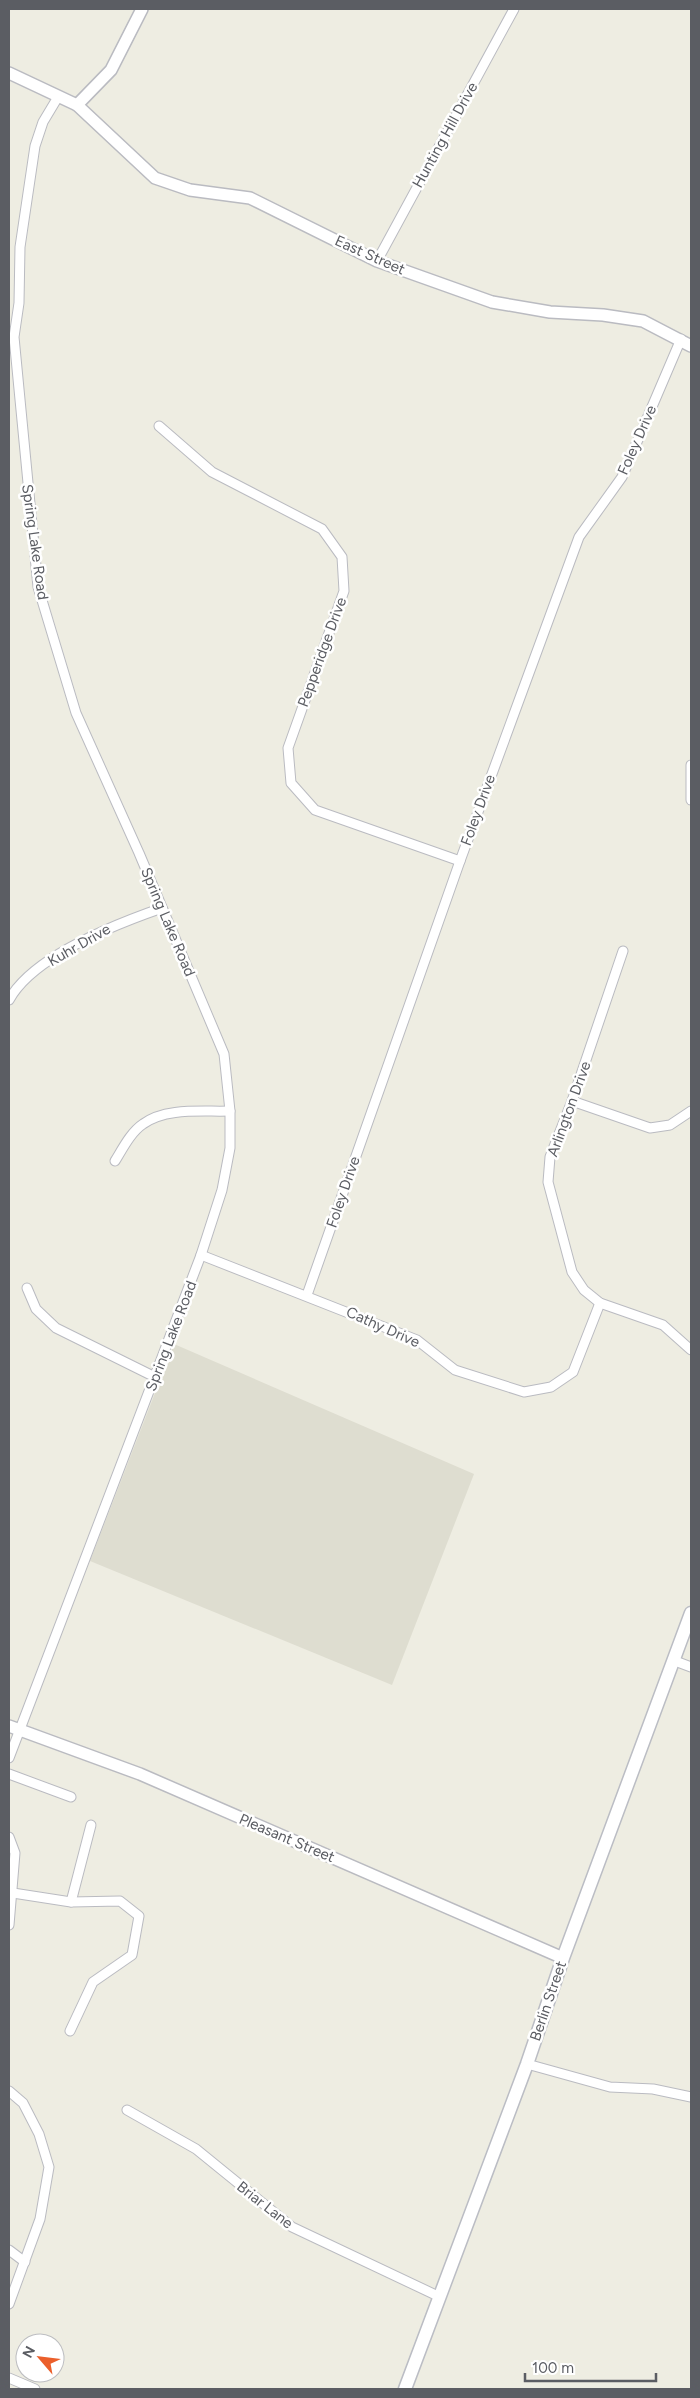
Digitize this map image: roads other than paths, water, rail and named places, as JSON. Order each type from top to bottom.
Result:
[{"type":"main road","name":"Berlin Street","points":[[405,2389],[527,2064],[563,1958],[675,1661],[691,1613]]},
{"type":"street","points":[[9,73],[77,105],[111,70],[142,9]]},
{"type":"street","name":"Hunting Hill Drive","points":[[377,261],[514,9]]},
{"type":"street","name":"Spring Lake Road","points":[[9,1758],[14,1728],[156,1377],[201,1255],[222,1190],[230,1148],[230,1111],[224,1054],[76,713],[38,587],[12,334],[19,303],[20,246],[36,146],[44,122],[58,97]]},
{"type":"street","name":"East Street","points":[[77,105],[155,178],[190,190],[250,198],[377,261],[492,302],[550,312],[603,314],[643,322],[681,339],[691,346]]},
{"type":"street","name":"Foley Drive","points":[[307,1295],[460,861],[579,537],[622,477],[681,339]]},
{"type":"street","name":"Pepperidge Drive","points":[[159,426],[212,472],[322,529],[342,557],[344,591],[288,748],[291,783],[315,810],[460,861]]},
{"type":"street","points":[[691,765],[691,800]]},
{"type":"street","name":"Kuhr Drive","points":[[9,1000],[30,974],[74,945],[110,926],[162,908]]},
{"type":"street","name":"Arlington Drive","points":[[623,951],[572,1102],[550,1157],[548,1182],[572,1272],[584,1290],[600,1302],[663,1325],[691,1350]]},
{"type":"street","points":[[572,1102],[650,1128],[670,1125],[691,1111]]},
{"type":"street","points":[[115,1160],[143,1124],[164,1114],[230,1111]]},
{"type":"street","name":"Cathy Drive","points":[[201,1255],[418,1340],[455,1370],[524,1392],[551,1387],[573,1372],[600,1302]]},
{"type":"street","points":[[27,1288],[36,1309],[56,1328],[156,1377]]},
{"type":"street","points":[[675,1661],[691,1667]]},
{"type":"street","name":"Pleasant Street","points":[[14,1728],[140,1774],[563,1958]]},
{"type":"street","points":[[9,1774],[71,1798]]},
{"type":"street","points":[[70,1902],[91,1825]]},
{"type":"street","points":[[9,1837],[15,1852],[9,1924]]},
{"type":"street","points":[[13,1893],[70,1902],[120,1901],[139,1916],[132,1955],[93,1982],[70,2031]]},
{"type":"street","points":[[527,2064],[610,2087],[653,2088],[691,2097]]},
{"type":"street","points":[[9,2091],[23,2103],[39,2134],[49,2168],[40,2219],[9,2304]]},
{"type":"street","name":"Briar Lane","points":[[127,2110],[196,2149],[292,2227],[440,2297]]},
{"type":"street","points":[[9,2250],[25,2262]]},
{"type":"street","points":[[9,2378],[35,2389]]}]
